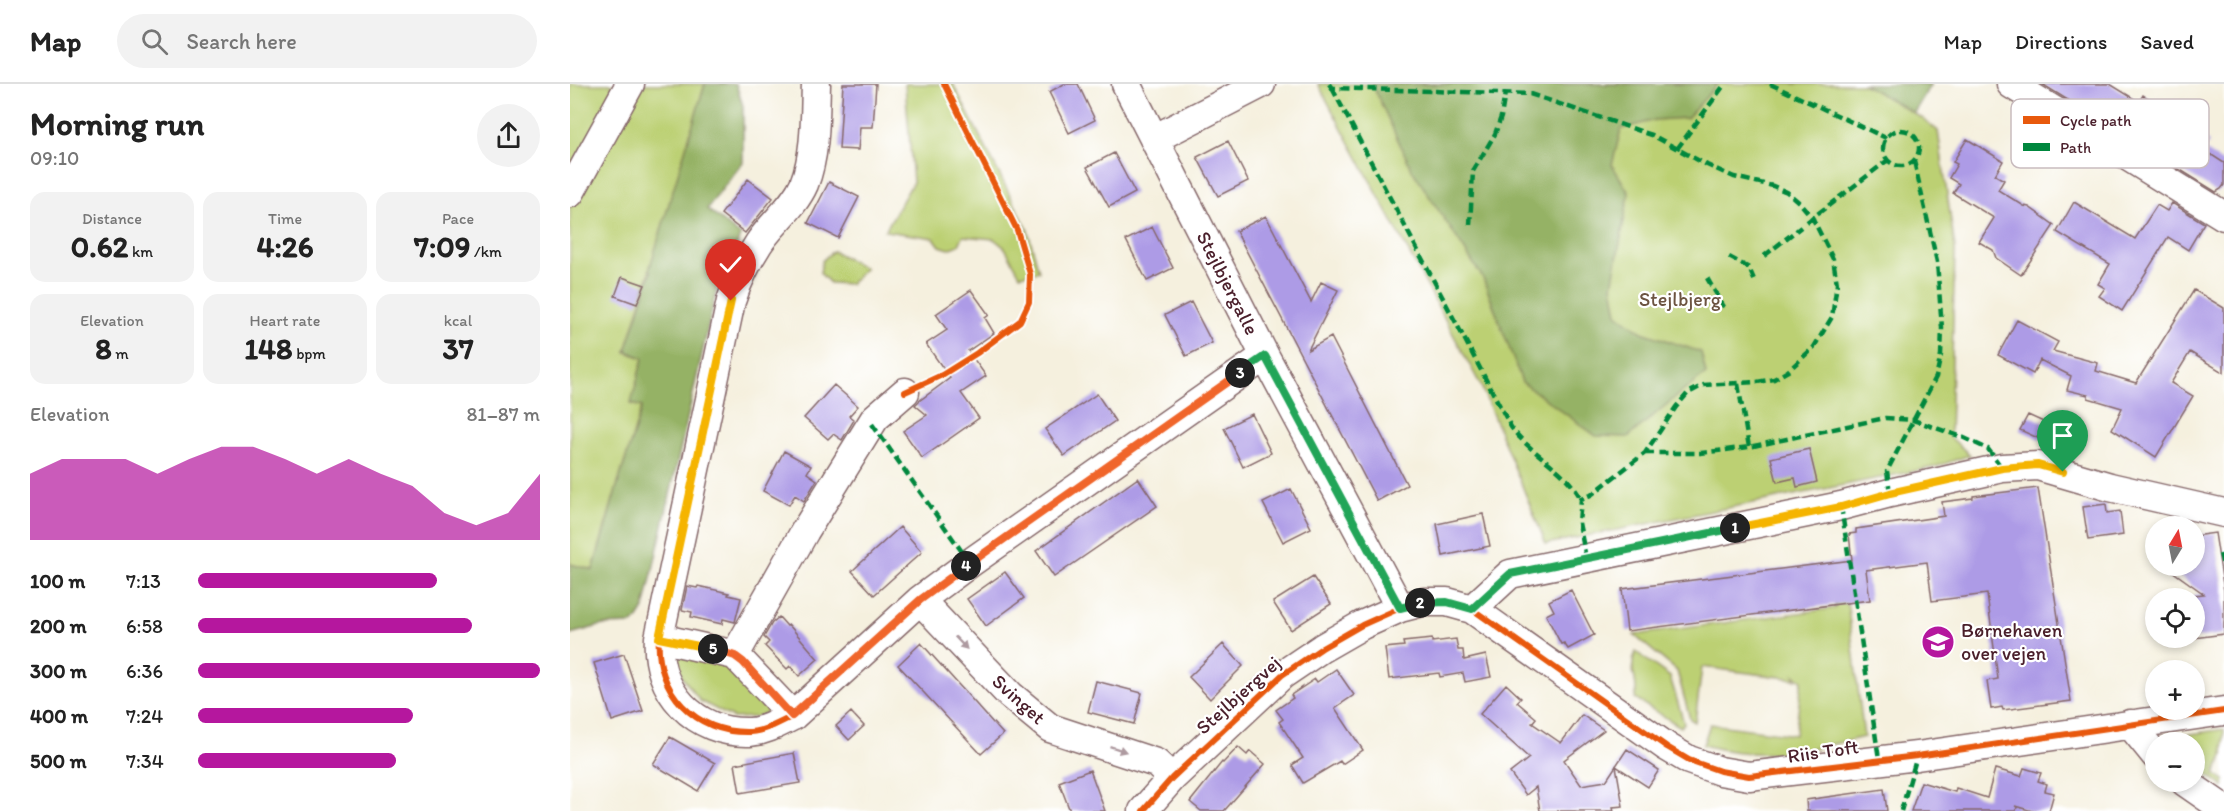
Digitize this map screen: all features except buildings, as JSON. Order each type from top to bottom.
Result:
[{"type":"street","points":[[570,193],[630,84]]},
{"type":"street","points":[[816,84],[813,138],[804,185],[759,242],[740,276],[731,301],[659,638],[658,652],[661,671],[675,699],[693,715],[729,730],[750,732],[770,728],[792,716],[920,600],[970,562],[1265,356]]},
{"type":"street","name":"Stejlbjergalle","points":[[1126,84],[1265,356],[1400,608]]},
{"type":"street","points":[[1154,139],[1261,84]]},
{"type":"street","points":[[2011,84],[2035,99]]},
{"type":"street","points":[[2147,168],[2224,216]]},
{"type":"street","points":[[735,656],[805,531],[875,418],[905,392]]},
{"type":"street","points":[[1472,609],[1510,574],[1841,507],[1890,493],[2002,468],[2038,465],[2110,487],[2224,513]]},
{"type":"street","name":"Svinget","points":[[920,600],[1010,695],[1050,728],[1156,763],[1172,777]]},
{"type":"street","name":"Stejlbjergvej","points":[[1143,811],[1172,777],[1282,675],[1362,624],[1400,608],[1423,602],[1447,602],[1472,609]]},
{"type":"street","name":"Riis Toft","points":[[1472,609],[1667,747],[1689,760],[1730,773],[1749,776],[1952,751],[2224,711]]},
{"type":"street","points":[[659,638],[735,656],[792,716]]},
{"type":"street","points":[[2130,724],[2145,742]]},
{"type":"street","points":[[2199,792],[2224,809]]},
{"type":"green space","points":[[570,84],[705,84],[626,352],[643,358],[631,404],[642,407],[593,570],[570,564]]},
{"type":"green space","points":[[705,84],[736,84],[743,106],[743,162],[707,209],[741,236],[719,279],[644,609],[632,624],[603,625],[570,634],[570,564],[593,570],[642,407],[631,403],[643,358],[626,351]]},
{"type":"green space","points":[[905,84],[953,84],[1027,228],[1039,271],[1020,275],[1005,248],[994,239],[963,236],[959,245],[949,249],[940,246],[934,238],[885,231],[913,182]]},
{"type":"green space","name":"Stejlbjerg","points":[[1318,84],[1863,84],[1922,118],[1938,131],[1955,249],[1950,437],[1970,455],[1935,467],[1546,544],[1481,386]]},
{"type":"green space","points":[[1372,84],[1718,84],[1687,118],[1655,120],[1621,129],[1612,165],[1629,193],[1612,286],[1617,314],[1642,332],[1701,352],[1706,374],[1628,437],[1596,436],[1522,382],[1483,278],[1412,170]]},
{"type":"green space","points":[[1863,84],[1931,84],[1914,113]]},
{"type":"green space","points":[[833,251],[865,268],[850,284],[830,283],[820,273],[822,261]]},
{"type":"green space","points":[[1844,576],[1864,737],[1822,747],[1766,754],[1746,753],[1703,745],[1710,724],[1795,735],[1802,680],[1794,675],[1796,679],[1702,667],[1695,722],[1690,719],[1677,671],[1634,635],[1835,608],[1835,579]]},
{"type":"green space","points":[[1636,652],[1670,677],[1684,723],[1681,727],[1635,699],[1633,665]]},
{"type":"green space","points":[[679,653],[736,668],[770,705],[766,713],[756,717],[733,718],[700,701],[683,678],[675,660]]},
{"type":"green space","points":[[2224,729],[2223,756],[2215,774],[2224,780],[2224,787],[2205,773],[2204,732]]},
{"type":"marked path","points":[[1329,84],[1332,88],[1530,94],[1652,135],[1734,177],[1773,186],[1787,192],[1812,217],[1833,259],[1837,284],[1832,317],[1814,347],[1788,371],[1774,379],[1704,385],[1688,393],[1645,453],[1591,495],[1581,499],[1579,523],[1586,558]]},
{"type":"marked path","points":[[1677,149],[1725,84]]},
{"type":"marked path","points":[[1770,84],[1886,138]]},
{"type":"marked path","points":[[1332,88],[1511,427],[1528,446],[1566,479],[1581,499]]},
{"type":"marked path","points":[[1470,225],[1473,171],[1495,134],[1501,117],[1505,93]]},
{"type":"marked path","points":[[1901,130],[1914,135],[1919,148],[1914,161],[1901,166],[1888,161],[1883,148],[1888,135],[1901,130]]},
{"type":"marked path","points":[[1807,222],[1888,160]]},
{"type":"marked path","points":[[1890,493],[1887,471],[1936,377],[1941,355],[1942,328],[1937,262],[1914,161]]},
{"type":"marked path","points":[[1764,256],[1801,227]]},
{"type":"marked path","points":[[1729,257],[1749,268],[1756,284]]},
{"type":"marked path","points":[[1707,278],[1724,307]]},
{"type":"marked path","points":[[1738,384],[1749,447]]},
{"type":"marked path","points":[[1645,453],[1701,453],[1749,447],[1885,418],[1913,420],[1962,437],[1988,449],[2002,468]]},
{"type":"marked path","points":[[872,424],[970,563]]},
{"type":"marked path","points":[[1841,506],[1879,759]]},
{"type":"marked path","points":[[2220,554],[2224,568]]},
{"type":"marked path","points":[[1901,811],[1917,756]]},
{"type":"cycle path","points":[[905,392],[942,375],[977,353],[1020,321],[1029,302],[1030,274],[1017,230],[944,84]]},
{"type":"cycle path","points":[[793,716],[735,655],[659,638],[664,675],[682,706],[696,717],[712,726],[730,731],[750,732],[777,724],[793,716],[920,600],[1265,356]]},
{"type":"cycle path","points":[[1143,811],[1172,778],[1282,675],[1362,625],[1400,608],[1423,602],[1447,602],[1472,609],[1667,747],[1689,760],[1720,771],[1749,776],[1917,756],[2224,711]]},
{"type":"place","name":"Børnehaven over vejen","points":[[1938,642]]},
{"type":"route","points":[[731,301],[659,638],[727,652],[735,656],[792,716],[920,600],[970,562],[1265,356],[1400,608],[1423,602],[1447,602],[1472,609],[1510,574],[1841,507],[1890,493],[2002,468],[2038,465],[2063,472]]}]
